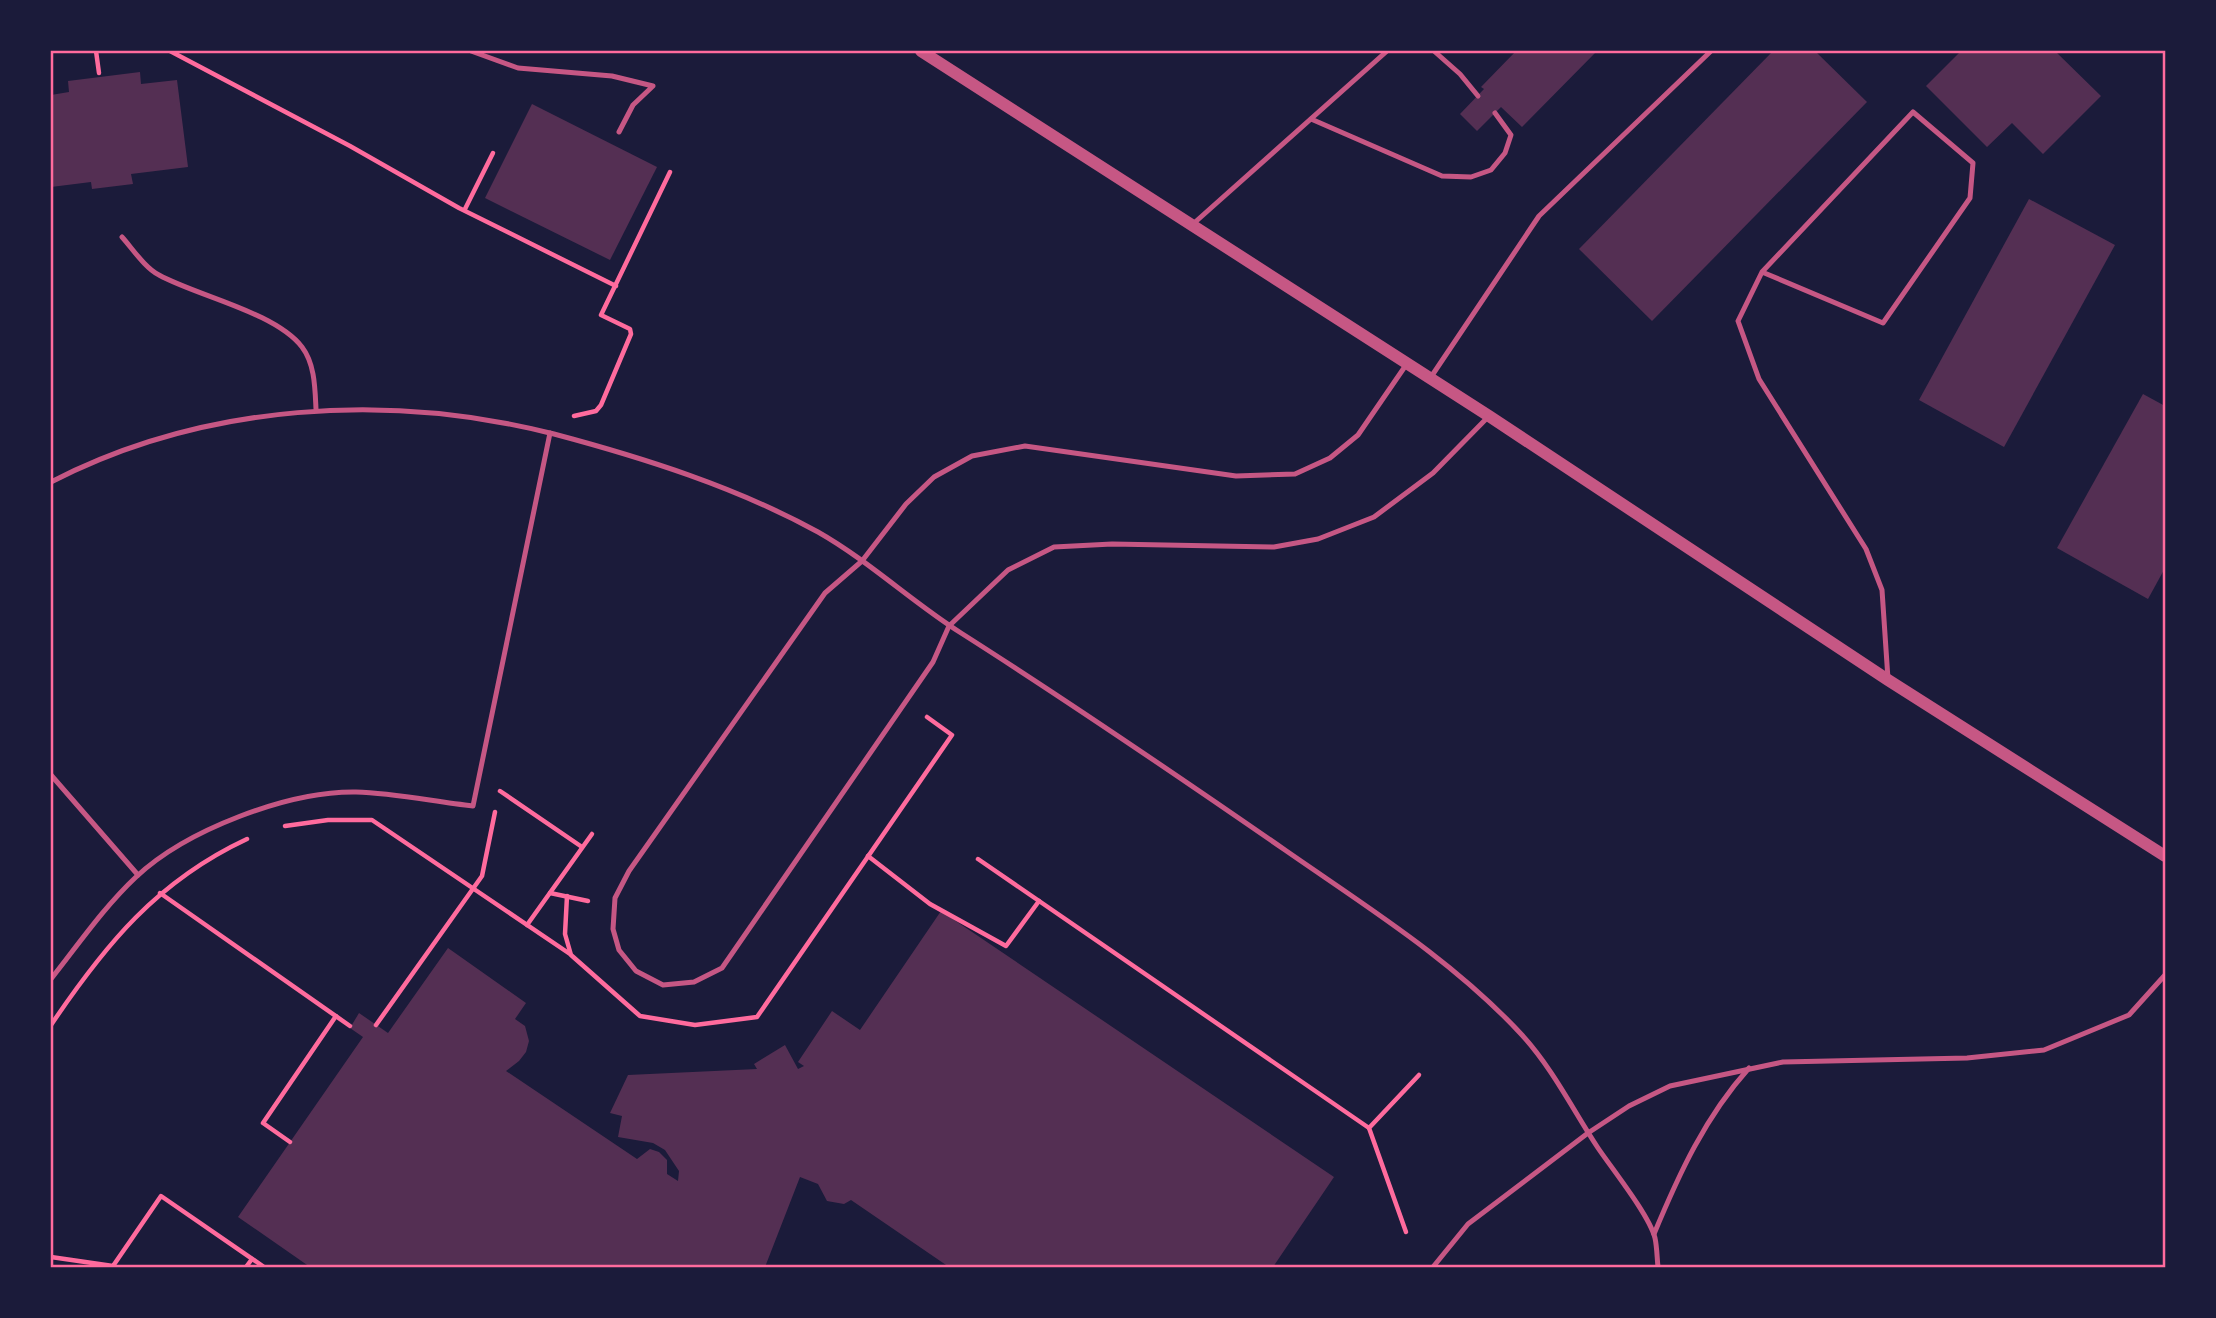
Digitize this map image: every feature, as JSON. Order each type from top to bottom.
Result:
[{"type":"street","points":[[921,51],[1193,224],[1429,380],[1489,416],[1888,680],[2165,856]]},
{"type":"lane","points":[[471,51],[518,68],[612,76],[653,86],[633,105],[619,132]]},
{"type":"lane","points":[[1193,224],[1387,51]]},
{"type":"lane","points":[[1434,51],[1460,74],[1478,96]]},
{"type":"lane","points":[[1429,380],[1539,216],[1711,51]]},
{"type":"lane","points":[[1762,272],[1883,323],[1970,198],[1973,163],[1913,112],[1762,272],[1738,321],[1759,379],[1866,549],[1882,590],[1888,680]]},
{"type":"lane","points":[[1311,119],[1442,176],[1471,177],[1491,170],[1505,153],[1511,135],[1494,113]]},
{"type":"lane","points":[[122,236],[156,274],[214,297],[283,331],[302,347],[313,373],[316,409]]},
{"type":"lane","points":[[1406,365],[1358,435],[1330,458],[1294,474],[1236,476],[1025,446],[972,456],[925,486],[906,504],[862,561],[825,593],[629,871],[615,898],[613,929],[619,950],[636,971],[663,985],[694,982],[722,968],[933,662],[949,626],[1008,570],[1054,547],[1112,544],[1274,547],[1318,539],[1374,517],[1433,473],[1489,416]]},
{"type":"lane","points":[[51,482],[149,443],[238,420],[316,409],[444,413],[550,433],[661,464],[818,532],[949,626],[1073,705],[1394,925],[1472,984],[1525,1037],[1564,1089],[1588,1133],[1654,1234],[1658,1267]]},
{"type":"lane","points":[[51,979],[138,875],[190,840],[242,814],[295,798],[356,792],[473,806],[550,433]]},
{"type":"lane","points":[[51,775],[138,875]]},
{"type":"lane","points":[[1433,1267],[1468,1224],[1588,1133],[1629,1106],[1670,1086],[1783,1062],[1967,1058],[2044,1050],[2129,1015],[2165,975]]},
{"type":"lane","points":[[1654,1234],[1678,1178],[1707,1123],[1750,1067]]},
{"type":"path","points":[[96,51],[99,73]]},
{"type":"path","points":[[170,51],[616,286]]},
{"type":"path","points":[[466,209],[493,153]]},
{"type":"path","points":[[573,420],[574,416],[588,415],[601,405],[631,334],[631,328],[601,315],[670,172]]},
{"type":"path","points":[[500,791],[582,847]]},
{"type":"path","points":[[274,830],[328,820],[372,820],[570,955]]},
{"type":"path","points":[[527,925],[592,834]]},
{"type":"path","points":[[51,1025],[130,920],[160,893],[213,855],[253,836]]},
{"type":"path","points":[[868,856],[930,904],[1006,946],[1039,901]]},
{"type":"path","points":[[978,859],[1369,1128],[1406,1232]]},
{"type":"path","points":[[160,893],[351,1026]]},
{"type":"path","points":[[550,893],[588,901]]},
{"type":"path","points":[[290,1142],[263,1123],[336,1016]]},
{"type":"path","points":[[1369,1128],[1419,1075]]},
{"type":"path","points":[[51,1257],[113,1266],[161,1196],[264,1267]]},
{"type":"path","points":[[246,1267],[252,1259]]},
{"type":"building","points":[[1516,51],[1597,51],[1522,127],[1501,107],[1477,131],[1460,114],[1484,89],[1481,87]]},
{"type":"building","points":[[1773,51],[1815,51],[1867,102],[1652,321],[1579,249]]},
{"type":"building","points":[[1961,51],[2055,51],[2101,96],[2043,154],[2012,123],[1987,147],[1926,86]]},
{"type":"building","points":[[140,72],[141,84],[177,80],[188,167],[131,174],[133,184],[92,189],[91,182],[51,187],[51,95],[69,92],[68,81]]},
{"type":"building","points":[[532,104],[657,167],[610,260],[485,198]]},
{"type":"building","points":[[2029,199],[2115,245],[2004,447],[1919,400]]},
{"type":"building","points":[[2143,394],[2165,406],[2165,568],[2148,599],[2057,548]]},
{"type":"building","points":[[941,911],[1334,1177],[1273,1267],[949,1267],[851,1200],[844,1204],[827,1201],[818,1184],[800,1177],[765,1267],[310,1267],[238,1217],[363,1037],[350,1028],[359,1013],[388,1033],[448,948],[526,1003],[515,1019],[525,1026],[529,1041],[526,1052],[506,1071],[637,1159],[650,1149],[659,1152],[667,1160],[667,1174],[678,1181],[679,1171],[665,1150],[653,1143],[618,1137],[622,1116],[610,1113],[628,1075],[757,1069],[754,1064],[785,1045],[798,1069],[804,1066],[798,1062],[832,1011],[860,1030]]}]
